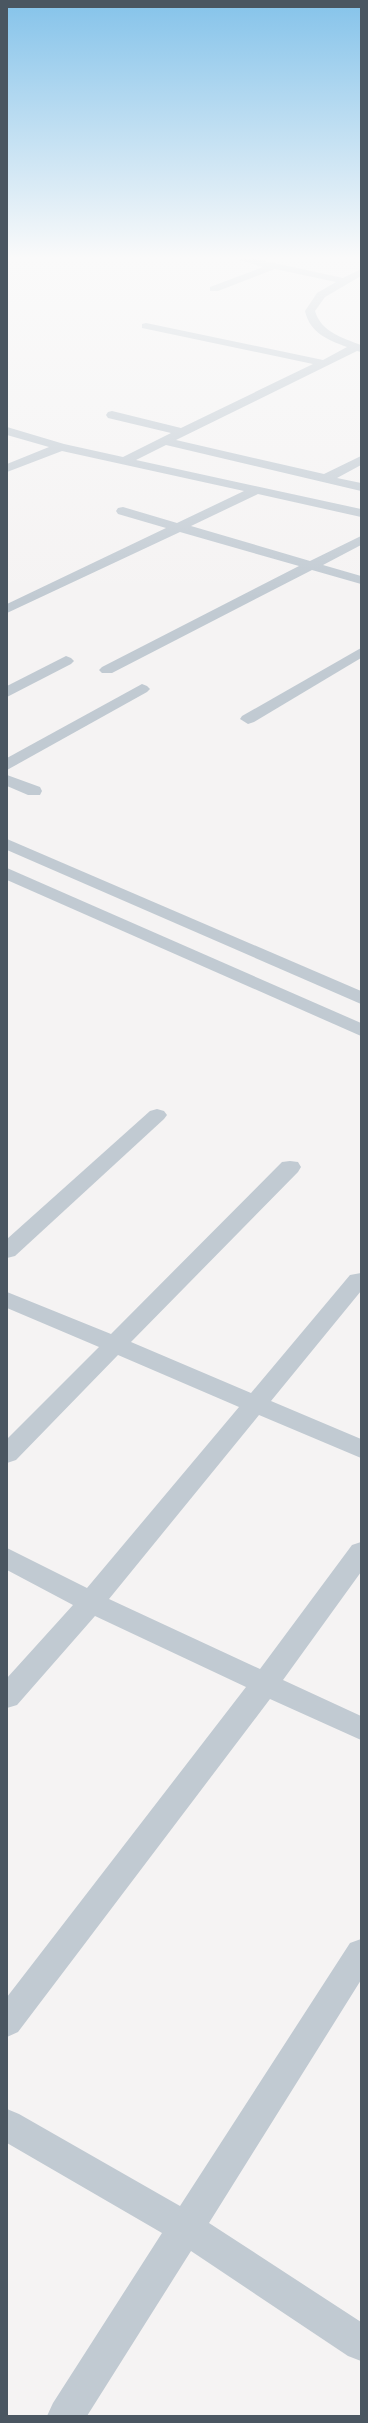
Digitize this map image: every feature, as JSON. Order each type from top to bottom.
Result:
[{"type":"street","points":[[124,461],[304,372]]},
{"type":"street","points":[[112,415],[182,432]]},
{"type":"street","points":[[7,431],[61,447],[361,512]]},
{"type":"street","points":[[164,441],[361,487]]},
{"type":"street","points":[[7,468],[61,447]]},
{"type":"street","points":[[324,479],[361,460]]},
{"type":"street","points":[[7,609],[256,490]]},
{"type":"street","points":[[122,511],[361,580]]},
{"type":"street","points":[[107,670],[361,540]]},
{"type":"street","points":[[248,719],[361,652]]},
{"type":"street","points":[[7,692],[66,661]]},
{"type":"street","points":[[7,764],[142,689]]},
{"type":"street","points":[[7,780],[34,791]]},
{"type":"street","points":[[7,844],[361,998]]},
{"type":"street","points":[[7,873],[361,1030]]},
{"type":"street","points":[[7,1251],[157,1115]]},
{"type":"street","points":[[7,1454],[290,1167]]},
{"type":"street","points":[[7,1696],[91,1602],[358,1280]]},
{"type":"street","points":[[7,1298],[361,1449]]},
{"type":"street","points":[[7,2022],[265,1684],[361,1552]]},
{"type":"street","points":[[7,1558],[91,1602],[361,1729]]},
{"type":"street","points":[[66,2416],[361,1953]]},
{"type":"street","points":[[7,2125],[186,2228],[361,2343]]}]
